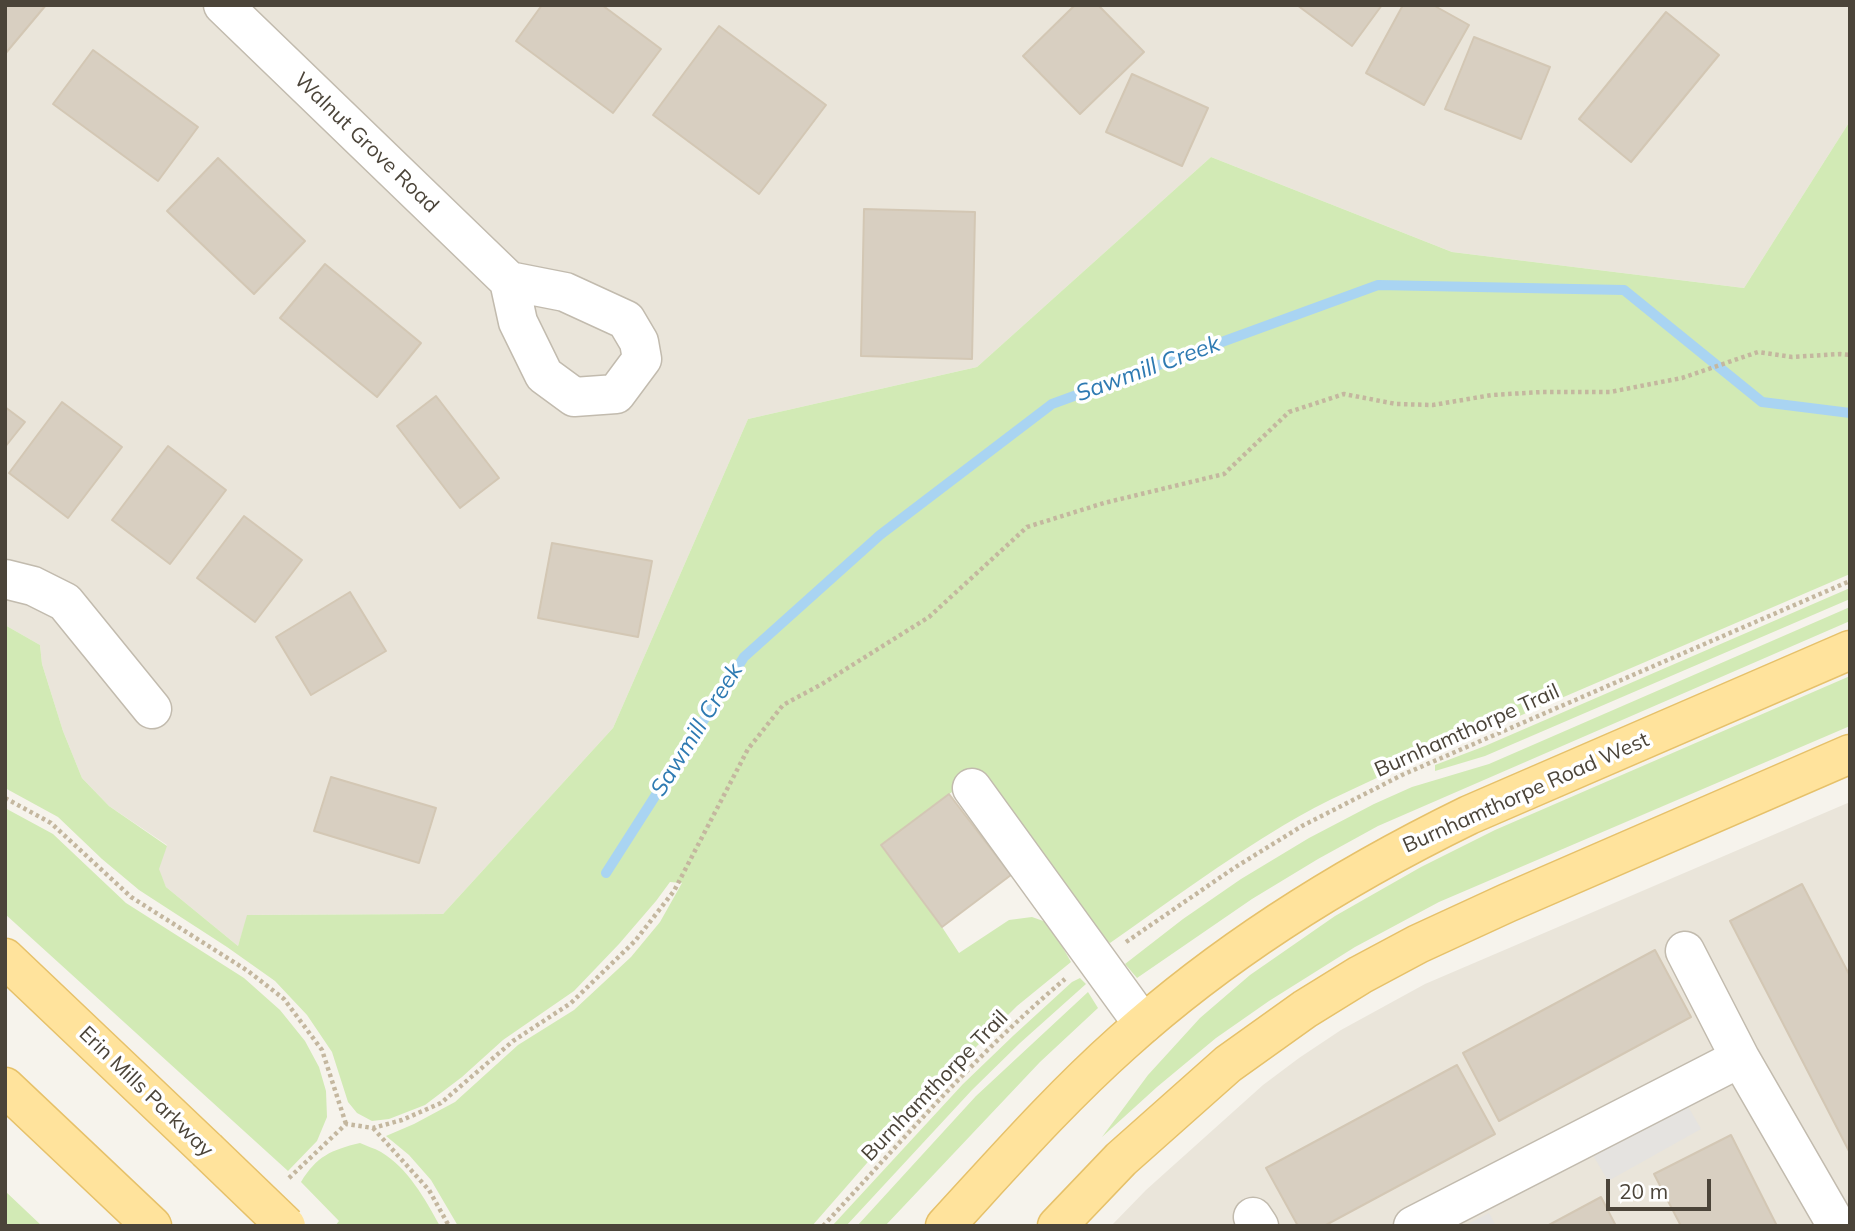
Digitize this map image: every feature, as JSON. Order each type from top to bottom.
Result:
[{"type":"main road","name":"Burnhamthorpe Road West","points":[[945,1226],[1065,1097],[1143,1024],[1182,992],[1319,896],[1421,838],[1482,809],[1850,650]]},
{"type":"main road","points":[[1057,1226],[1121,1160],[1228,1064],[1305,1009],[1360,975],[1418,944],[1507,903],[1850,754]]},
{"type":"main road","name":"Erin Mills Parkway","points":[[5,958],[286,1226]]},
{"type":"main road","points":[[5,1087],[148,1221]]},
{"type":"street","name":"Walnut Grove Road","points":[[223,5],[509,281]]},
{"type":"street","points":[[5,579],[33,586],[65,602],[152,709]]},
{"type":"street","points":[[972,788],[1143,1024]]},
{"type":"street","points":[[1685,951],[1740,1058],[1837,1226]]},
{"type":"street","points":[[1413,1226],[1740,1058]]},
{"type":"path","points":[[346,1124],[373,1128],[402,1120],[441,1103],[513,1041],[571,1003],[635,941],[674,891],[748,749],[783,705],[822,684],[929,617],[1027,527],[1104,503],[1224,474],[1289,412],[1344,394],[1396,404],[1433,405],[1492,395],[1610,393],[1682,378],[1758,352],[1792,357],[1850,355]]},
{"type":"path","name":"Burnhamthorpe Trail","points":[[1117,948],[1188,898],[1302,826],[1402,775],[1850,581]]},
{"type":"path","points":[[5,798],[51,823],[131,897],[248,971],[284,999],[322,1050],[346,1124]]},
{"type":"path","name":"Burnhamthorpe Trail","points":[[823,1226],[952,1087],[1035,1004],[1074,972]]},
{"type":"path","points":[[281,1186],[346,1124]]},
{"type":"path","points":[[373,1128],[429,1191],[449,1226]]},
{"type":"shaded area","points":[[5,5],[1850,5],[1850,121],[1744,288],[1452,252],[1211,157],[977,367],[748,419],[613,728],[443,914],[248,915],[238,946],[166,887],[158,869],[167,845],[109,806],[82,778],[63,731],[42,664],[40,645],[5,625]]},
{"type":"shaded area","points":[[1850,802],[1850,1226],[1111,1226],[1146,1190],[1263,1085],[1341,1030],[1425,984]]},
{"type":"shaded area","points":[[1686,1103],[1701,1129],[1608,1181],[1593,1155]]},
{"type":"shaded area","points":[[1489,1213],[1496,1226],[1464,1226]]},
{"type":"green space","points":[[1850,121],[1850,574],[1330,800],[1240,853],[1110,943],[1100,936],[981,774],[949,794],[881,845],[959,953],[1009,920],[1032,917],[1049,923],[1071,962],[1017,1006],[915,1108],[812,1226],[458,1226],[431,1180],[409,1155],[386,1136],[455,1102],[518,1045],[574,1010],[631,957],[660,922],[682,883],[670,882],[619,944],[574,991],[503,1040],[462,1077],[425,1105],[389,1119],[372,1121],[357,1113],[348,1102],[332,1052],[307,1015],[275,981],[139,890],[58,817],[5,788],[5,625],[40,645],[42,664],[63,731],[82,778],[109,806],[167,846],[159,869],[166,887],[238,946],[247,915],[443,914],[613,728],[748,419],[977,367],[1211,157],[1452,252],[1744,288]]},
{"type":"green space","points":[[1850,588],[1850,599],[1485,756],[1435,771],[1435,765],[1485,746]]},
{"type":"green space","points":[[1850,607],[1850,621],[1378,826],[1252,899],[1137,978],[1125,964],[1241,879],[1309,838],[1374,804],[1412,787],[1489,764]]},
{"type":"green space","points":[[1850,676],[1850,726],[1439,902],[1355,947],[1216,1038],[1102,1137],[1148,1075],[1200,1018],[1250,975],[1335,916],[1421,867],[1495,830]]},
{"type":"green space","points":[[5,808],[53,834],[126,903],[244,978],[280,1010],[305,1041],[319,1067],[326,1091],[327,1117],[317,1141],[288,1171],[5,914]]},
{"type":"green space","points":[[1080,978],[1086,984],[972,1090],[846,1226],[832,1226],[963,1084],[1072,982]]},
{"type":"green space","points":[[1088,992],[1098,1008],[1040,1062],[885,1226],[857,1226],[976,1096]]},
{"type":"green space","points":[[360,1143],[381,1152],[408,1175],[440,1226],[335,1226],[339,1221],[301,1182],[326,1155]]},
{"type":"green space","points":[[5,1191],[42,1226],[5,1226]]},
{"type":"building","points":[[5,5],[46,5],[5,54]]},
{"type":"building","points":[[542,5],[602,5],[661,49],[613,113],[516,41]]},
{"type":"building","points":[[1075,5],[1098,5],[1144,52],[1080,114],[1023,56]]},
{"type":"building","points":[[1297,5],[1382,5],[1352,46]]},
{"type":"building","points":[[1403,5],[1433,5],[1469,25],[1424,105],[1366,73]]},
{"type":"building","points":[[1666,12],[1719,55],[1631,162],[1579,119]]},
{"type":"building","points":[[719,26],[826,105],[759,194],[653,115]]},
{"type":"building","points":[[1474,37],[1550,67],[1521,139],[1445,109]]},
{"type":"building","points":[[93,50],[198,127],[158,181],[53,104]]},
{"type":"building","points":[[1132,74],[1208,108],[1182,166],[1106,132]]},
{"type":"building","points":[[218,158],[305,241],[254,294],[167,211]]},
{"type":"building","points":[[864,209],[975,212],[972,359],[861,356]]},
{"type":"building","points":[[325,264],[421,343],[377,397],[280,318]]},
{"type":"building","points":[[436,396],[499,478],[460,508],[397,426]]},
{"type":"building","points":[[62,402],[122,447],[68,518],[9,473]]},
{"type":"building","points":[[5,407],[25,422],[5,447]]},
{"type":"building","points":[[168,446],[226,490],[170,564],[112,520]]},
{"type":"building","points":[[244,516],[302,560],[255,622],[197,578]]},
{"type":"building","points":[[552,543],[652,561],[638,637],[538,618]]},
{"type":"building","points":[[350,592],[386,651],[311,695],[276,637]]},
{"type":"building","points":[[331,777],[436,808],[419,863],[314,831]]},
{"type":"building","points":[[949,794],[1011,875],[942,927],[881,845]]},
{"type":"building","points":[[1802,884],[1850,976],[1850,1153],[1730,921]]},
{"type":"building","points":[[1655,950],[1691,1017],[1499,1121],[1463,1053]]},
{"type":"building","points":[[1457,1065],[1495,1134],[1324,1226],[1298,1226],[1266,1168]]},
{"type":"building","points":[[1731,1135],[1777,1226],[1681,1226],[1654,1174]]},
{"type":"building","points":[[1601,1197],[1616,1226],[1547,1226]]},
{"type":"waterway","name":"Sawmill Creek","points":[[606,873],[744,657],[880,535],[1052,404],[1378,285],[1624,290],[1762,402],[1850,413]]}]
